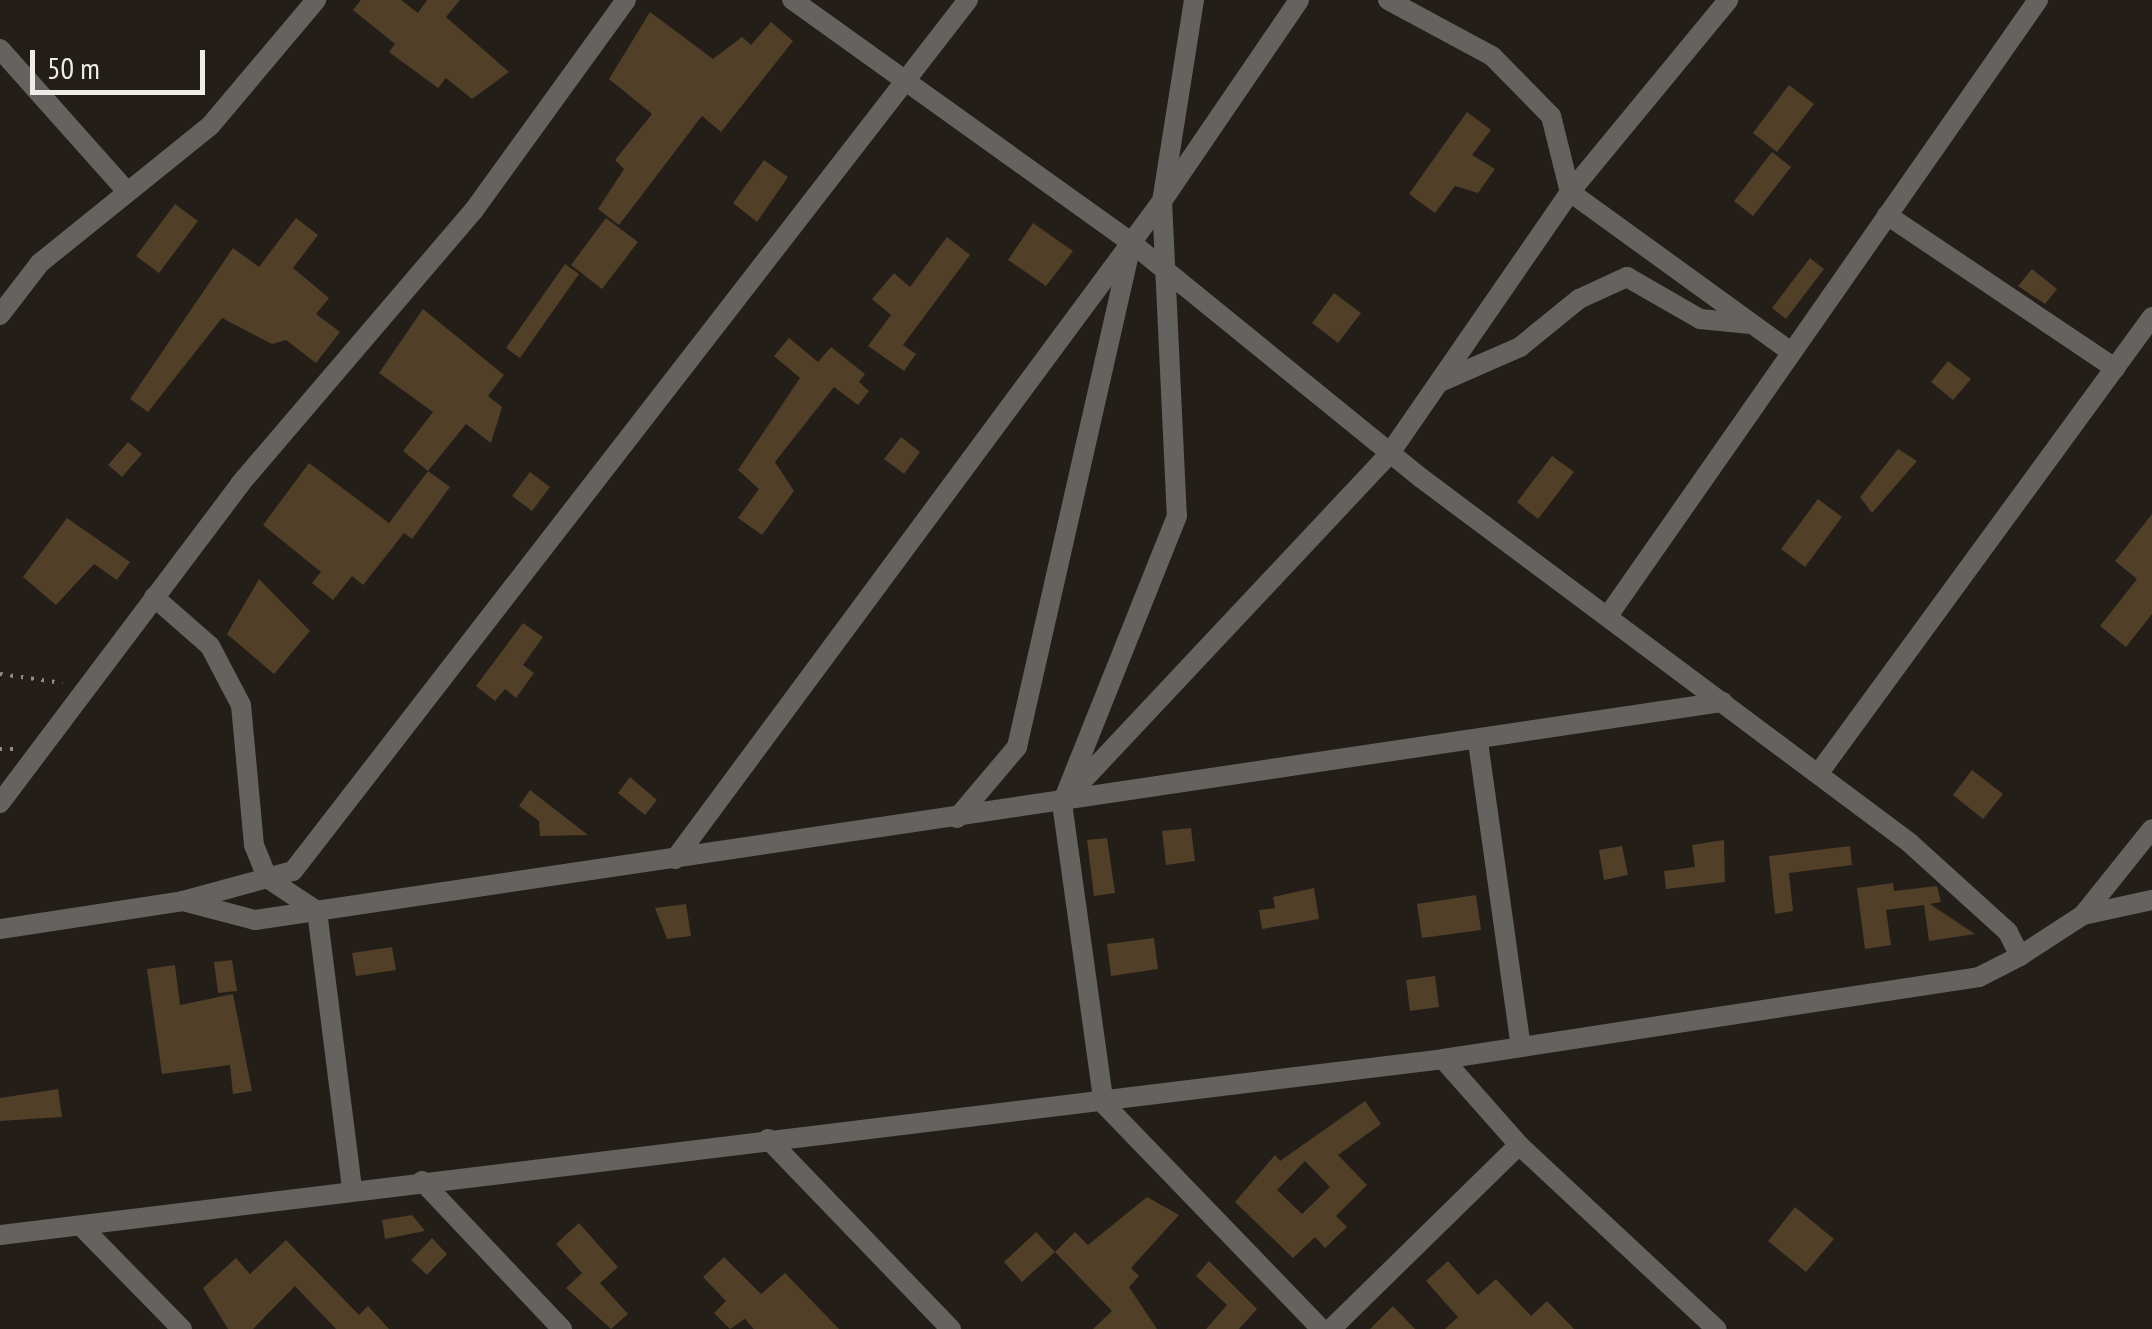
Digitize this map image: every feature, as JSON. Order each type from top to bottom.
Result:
[{"type":"street","points":[[0,316],[40,263],[124,188],[210,126],[316,0]]},
{"type":"street","points":[[0,802],[154,598],[474,210],[626,0]]},
{"type":"street","points":[[792,0],[1132,243],[1390,453],[1610,613],[1910,843],[2008,932],[2020,956]]},
{"type":"street","points":[[0,929],[183,901],[293,871],[968,0]]},
{"type":"street","points":[[1194,0],[1162,201],[1161,266],[1178,516],[1062,803],[1104,1104],[1321,1329]]},
{"type":"street","points":[[675,859],[1132,243],[1299,0]]},
{"type":"street","points":[[1388,0],[1492,56],[1551,116],[1570,192],[1791,352]]},
{"type":"street","points":[[1062,803],[1390,453],[1570,192],[1728,0]]},
{"type":"street","points":[[1610,613],[2038,0]]},
{"type":"street","points":[[0,49],[124,188]]},
{"type":"street","points":[[1886,215],[2114,368]]},
{"type":"street","points":[[958,818],[1017,747],[1024,683],[1132,243]]},
{"type":"street","points":[[1438,383],[1520,347],[1580,299],[1628,278],[1700,318],[1751,324]]},
{"type":"street","points":[[1818,774],[2152,316]]},
{"type":"street","points":[[154,598],[210,646],[241,705],[254,845],[267,878],[317,911],[352,1190]]},
{"type":"street","points":[[183,901],[256,920],[1478,742],[1723,702]]},
{"type":"street","points":[[1478,742],[1521,1047]]},
{"type":"street","points":[[0,1236],[768,1139],[1104,1104],[1521,1047],[1978,977],[2020,956],[2083,915],[2152,829]]},
{"type":"street","points":[[2083,915],[2152,900]]},
{"type":"street","points":[[1443,1058],[1519,1145],[1716,1329]]},
{"type":"street","points":[[768,1139],[951,1329]]},
{"type":"street","points":[[1331,1329],[1519,1145]]},
{"type":"street","points":[[422,1181],[562,1329]]},
{"type":"street","points":[[82,1226],[182,1329]]},
{"type":"path","points":[[0,674],[86,686]]},
{"type":"building","points":[[361,0],[401,0],[418,13],[427,0],[460,0],[446,17],[509,72],[472,99],[446,78],[438,88],[389,52],[395,44],[353,10]]},
{"type":"building","points":[[650,12],[713,59],[742,37],[751,45],[771,22],[793,41],[721,132],[702,116],[619,225],[598,209],[624,169],[615,160],[652,114],[609,79]]},
{"type":"building","points":[[1789,85],[1814,104],[1777,152],[1753,133]]},
{"type":"building","points":[[1467,112],[1491,130],[1472,155],[1495,169],[1478,193],[1455,186],[1435,213],[1409,194]]},
{"type":"building","points":[[1772,152],[1791,167],[1753,216],[1734,201]]},
{"type":"building","points":[[764,160],[788,177],[757,222],[733,203]]},
{"type":"building","points":[[175,204],[198,221],[159,273],[136,256]]},
{"type":"building","points":[[296,218],[318,235],[293,268],[329,298],[316,314],[340,332],[316,363],[286,340],[272,344],[222,318],[148,412],[130,399],[233,248],[259,267]]},
{"type":"building","points":[[606,218],[638,242],[602,289],[571,265]]},
{"type":"building","points":[[1033,223],[1073,251],[1046,286],[1008,260]]},
{"type":"building","points":[[947,237],[970,255],[903,345],[916,354],[904,371],[868,346],[891,315],[872,299],[894,273],[910,287]]},
{"type":"building","points":[[1810,258],[1824,269],[1786,319],[1772,308]]},
{"type":"building","points":[[565,264],[579,274],[520,358],[506,348]]},
{"type":"building","points":[[2032,269],[2057,289],[2045,304],[2018,286]]},
{"type":"building","points":[[1334,293],[1361,313],[1338,343],[1312,323]]},
{"type":"building","points":[[423,309],[504,375],[488,396],[502,407],[491,443],[466,424],[428,471],[403,451],[433,412],[379,373]]},
{"type":"building","points":[[789,338],[818,362],[831,347],[865,374],[859,382],[869,391],[858,405],[834,387],[775,462],[794,491],[762,535],[738,518],[759,489],[738,470],[800,378],[774,356]]},
{"type":"building","points":[[1948,361],[1971,379],[1953,400],[1931,382]]},
{"type":"building","points":[[901,437],[920,452],[904,474],[884,459]]},
{"type":"building","points":[[128,442],[142,454],[122,477],[108,465]]},
{"type":"building","points":[[1898,449],[1917,461],[1872,513],[1860,497]]},
{"type":"building","points":[[1552,456],[1574,472],[1538,519],[1517,502]]},
{"type":"building","points":[[309,463],[389,523],[428,471],[450,487],[412,539],[404,533],[363,585],[352,576],[333,600],[312,583],[321,572],[263,525]]},
{"type":"building","points":[[530,472],[550,487],[532,511],[512,496]]},
{"type":"building","points":[[1818,499],[1842,517],[1805,567],[1781,549]]},
{"type":"building","points":[[2152,514],[2152,614],[2126,647],[2100,626],[2137,579],[2115,561]]},
{"type":"building","points":[[67,518],[130,562],[117,580],[94,564],[56,605],[23,577]]},
{"type":"building","points":[[259,579],[310,631],[274,674],[227,634]]},
{"type":"building","points":[[523,623],[543,637],[523,665],[534,673],[516,698],[505,689],[495,701],[476,686]]},
{"type":"building","points":[[1972,770],[2003,794],[1983,819],[1953,795]]},
{"type":"building","points":[[630,777],[657,800],[645,815],[618,793]]},
{"type":"building","points":[[530,790],[588,835],[540,836],[539,821],[519,806]]},
{"type":"building","points":[[1191,828],[1195,861],[1166,865],[1162,831]]},
{"type":"building","points":[[1107,838],[1115,893],[1094,896],[1087,840]]},
{"type":"building","points":[[1724,840],[1725,882],[1666,889],[1664,871],[1695,867],[1692,845]]},
{"type":"building","points":[[1622,846],[1628,875],[1604,880],[1599,850]]},
{"type":"building","points":[[1850,846],[1852,865],[1789,873],[1793,911],[1775,914],[1769,856]]},
{"type":"building","points":[[1893,883],[1894,891],[1937,886],[1941,902],[1930,904],[1975,934],[1929,941],[1924,905],[1886,910],[1891,945],[1865,949],[1857,888]]},
{"type":"building","points":[[1314,888],[1319,919],[1262,929],[1259,910],[1275,908],[1273,897]]},
{"type":"building","points":[[1476,895],[1481,930],[1422,938],[1417,904]]},
{"type":"building","points":[[686,904],[691,936],[667,939],[655,908]]},
{"type":"building","points":[[1154,938],[1158,969],[1111,976],[1107,944]]},
{"type":"building","points":[[392,947],[396,970],[356,976],[352,953]]},
{"type":"building","points":[[232,960],[237,991],[218,993],[214,962]]},
{"type":"building","points":[[175,965],[180,1005],[233,994],[252,1091],[233,1094],[230,1065],[162,1074],[147,969]]},
{"type":"building","points":[[1435,976],[1439,1007],[1410,1011],[1406,980]]},
{"type":"building","points":[[58,1089],[62,1117],[0,1121],[0,1098]]},
{"type":"building","points":[[1365,1101],[1381,1124],[1338,1155],[1367,1185],[1336,1216],[1347,1227],[1325,1248],[1315,1237],[1293,1258],[1235,1202],[1275,1155],[1280,1161]],"holes":[[[1305,1161],[1330,1187],[1302,1214],[1277,1190]]]},
{"type":"building","points":[[1147,1197],[1179,1215],[1131,1268],[1139,1276],[1129,1287],[1157,1329],[1093,1329],[1112,1311],[1055,1252],[1075,1232],[1088,1245]]},
{"type":"building","points":[[1795,1207],[1834,1239],[1806,1272],[1768,1241]]},
{"type":"building","points":[[412,1215],[425,1231],[385,1239],[382,1220]]},
{"type":"building","points":[[579,1223],[618,1267],[600,1283],[628,1314],[611,1329],[566,1288],[582,1273],[556,1244]]},
{"type":"building","points":[[1036,1232],[1055,1252],[1022,1282],[1004,1262]]},
{"type":"building","points":[[432,1238],[447,1254],[427,1275],[411,1260]]},
{"type":"building","points":[[286,1240],[359,1315],[368,1306],[389,1329],[336,1329],[295,1286],[253,1329],[228,1329],[203,1288],[236,1258],[250,1274]]},
{"type":"building","points":[[724,1257],[761,1294],[785,1273],[839,1329],[754,1329],[745,1319],[730,1329],[714,1313],[726,1301],[703,1277]]},
{"type":"building","points":[[1209,1261],[1257,1309],[1239,1329],[1206,1329],[1227,1305],[1196,1276]]},
{"type":"building","points":[[1448,1261],[1478,1295],[1496,1279],[1531,1316],[1547,1301],[1574,1329],[1445,1329],[1458,1317],[1426,1281]]},
{"type":"building","points":[[1393,1306],[1415,1329],[1370,1329]]}]
